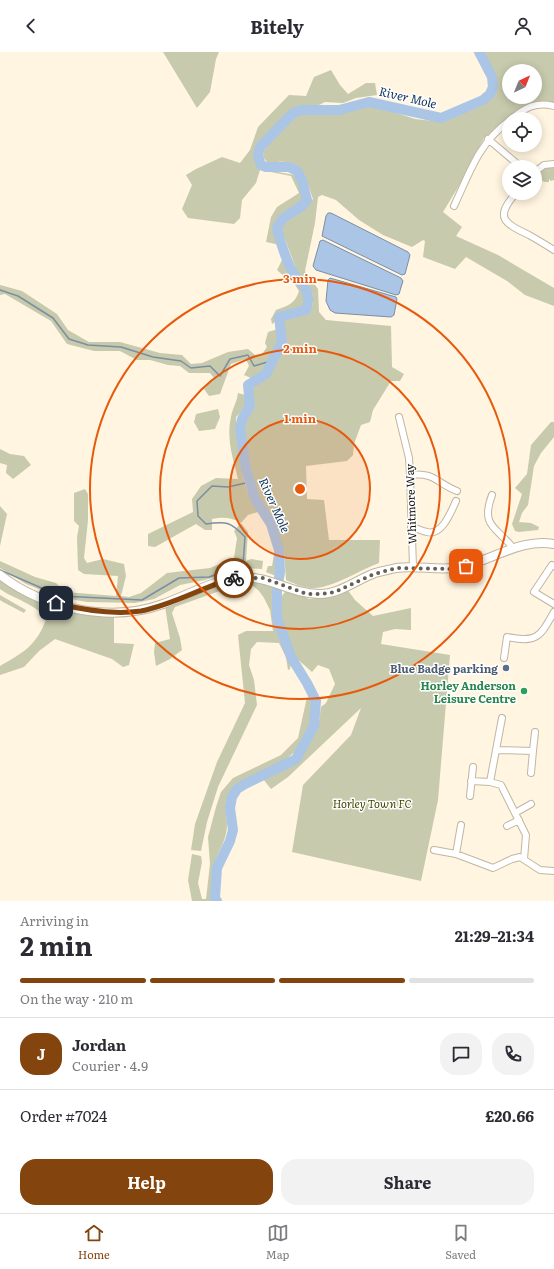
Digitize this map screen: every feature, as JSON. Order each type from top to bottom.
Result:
[{"type":"street","points":[[521,112],[529,106],[542,104],[554,106]]},
{"type":"street","points":[[454,206],[480,150],[488,139],[502,127]]},
{"type":"street","points":[[488,139],[513,160]]},
{"type":"street","points":[[542,167],[554,164]]},
{"type":"street","points":[[467,176],[475,180]]},
{"type":"street","points":[[510,200],[505,206],[503,214],[505,221],[511,227],[554,250]]},
{"type":"street","name":"Whitmore Way","points":[[399,417],[409,458],[413,567]]},
{"type":"street","points":[[410,475],[428,474],[447,487],[457,491]]},
{"type":"street","points":[[492,495],[487,508],[492,528],[513,548]]},
{"type":"street","points":[[411,527],[428,532],[435,532],[447,520],[456,501]]},
{"type":"street","points":[[0,576],[34,595],[56,603],[101,612],[140,611],[235,578],[263,578],[307,594],[335,592],[374,574],[397,568],[413,567],[452,569],[466,566],[513,548],[545,542],[554,544]]},
{"type":"street","points":[[554,566],[552,565],[534,592],[554,604]]},
{"type":"street","points":[[504,658],[507,637],[526,640],[535,638],[541,634],[554,612]]},
{"type":"street","points":[[490,782],[502,718]]},
{"type":"street","points":[[531,773],[535,732]]},
{"type":"street","points":[[497,750],[533,751]]},
{"type":"street","points":[[470,796],[473,767]]},
{"type":"street","points":[[471,781],[490,782],[501,785],[526,836],[524,859]]},
{"type":"street","points":[[515,813],[531,804]]},
{"type":"street","points":[[507,826],[519,820]]},
{"type":"street","points":[[456,854],[461,825]]},
{"type":"street","points":[[434,850],[456,854],[493,868],[520,857],[540,870],[554,871]]},
{"type":"green space","points":[[163,52],[219,52],[216,59],[210,92],[197,108]]},
{"type":"green space","points":[[483,52],[554,52],[554,103],[549,101],[542,101],[542,64],[502,64],[502,104],[529,104],[516,112],[502,112],[502,123],[484,138],[463,179],[443,212],[462,227],[456,236],[498,255],[554,288],[554,306],[525,295],[507,281],[466,257],[455,269],[423,257],[425,241],[423,240],[412,247],[383,235],[359,220],[336,200],[322,195],[318,197],[315,223],[305,271],[318,289],[319,312],[326,320],[391,326],[392,367],[404,374],[400,381],[391,381],[373,410],[370,422],[361,425],[354,444],[353,455],[347,461],[306,466],[307,499],[324,500],[329,540],[380,540],[379,563],[324,587],[312,588],[297,585],[286,580],[284,552],[271,517],[260,503],[246,454],[242,430],[245,418],[252,408],[253,401],[251,388],[254,384],[269,374],[275,366],[283,348],[285,337],[283,320],[285,317],[310,311],[313,304],[313,295],[297,271],[280,226],[286,217],[296,213],[313,199],[304,176],[296,166],[292,163],[286,162],[267,162],[263,157],[264,150],[289,120],[300,113],[343,111],[369,104],[415,119],[442,122],[488,100],[494,93],[497,83],[493,72],[483,56]]},
{"type":"green space","points":[[331,70],[340,85],[348,94],[366,83],[375,83],[377,95],[356,98],[343,103],[325,102],[317,106],[298,106],[259,145],[254,158],[260,169],[295,175],[302,190],[303,200],[297,206],[280,216],[275,226],[280,245],[266,242],[271,217],[277,207],[299,193],[291,176],[260,170],[256,183],[242,200],[240,218],[234,224],[188,218],[182,209],[192,185],[186,175],[222,157],[240,163],[250,150],[258,127],[289,95],[306,96],[314,77]]},
{"type":"green space","points":[[550,167],[554,168],[554,180],[551,181],[549,179],[549,182],[542,181],[542,169]]},
{"type":"green space","points":[[282,260],[286,261],[289,273],[304,292],[305,302],[304,308],[278,314],[275,322],[272,324],[271,319],[276,310],[293,302],[299,291],[292,280],[286,278],[277,270]]},
{"type":"green space","points":[[0,285],[22,291],[57,314],[68,330],[89,342],[120,342],[160,353],[182,355],[191,364],[202,363],[228,352],[248,349],[255,355],[262,354],[267,347],[265,343],[268,332],[278,329],[280,338],[263,371],[251,378],[244,375],[249,366],[246,359],[231,364],[220,394],[209,396],[204,389],[214,378],[210,373],[189,373],[180,366],[168,365],[150,360],[137,360],[120,351],[94,351],[67,344],[51,321],[5,294],[0,295]]},
{"type":"green space","points":[[238,393],[245,395],[245,408],[236,417],[241,466],[247,490],[258,512],[248,515],[241,523],[227,518],[212,519],[212,530],[205,530],[196,524],[155,547],[148,546],[148,534],[193,512],[192,499],[201,486],[216,478],[238,479],[229,433],[232,414]]},
{"type":"green space","points":[[218,409],[220,417],[215,429],[199,431],[194,422],[196,414]]},
{"type":"green space","points":[[551,422],[554,422],[554,437],[541,453],[534,466],[528,505],[522,513],[519,522],[531,523],[539,527],[538,530],[515,531],[512,524],[522,494],[515,488],[527,474],[531,445]]},
{"type":"green space","points":[[0,449],[10,454],[24,456],[31,465],[13,479],[6,473],[7,465],[0,463]]},
{"type":"green space","points":[[85,489],[88,494],[88,520],[84,558],[87,563],[103,559],[124,564],[126,576],[121,596],[129,597],[141,593],[167,573],[210,568],[234,558],[237,538],[234,531],[241,523],[248,532],[246,561],[251,559],[263,561],[262,569],[246,568],[205,580],[180,585],[154,599],[135,603],[87,602],[59,597],[26,584],[0,568],[0,561],[35,577],[56,583],[65,592],[116,596],[118,576],[84,574],[78,570],[77,537],[79,526],[74,521],[74,493]]},
{"type":"green space","points":[[0,506],[7,514],[0,546]]},
{"type":"green space","points":[[274,554],[276,554],[276,576],[266,572],[268,566],[272,566]]},
{"type":"green space","points":[[239,579],[273,586],[277,630],[291,664],[290,669],[288,670],[286,657],[279,643],[257,642],[251,649],[249,665],[254,680],[257,705],[218,787],[207,822],[201,851],[191,850],[195,824],[217,762],[245,703],[238,635],[246,631],[273,631],[270,610],[259,591],[252,585],[239,584],[175,607],[172,613],[180,638],[182,650],[170,659],[156,666],[154,652],[155,643],[170,639],[165,606],[223,582]]},
{"type":"green space","points":[[0,580],[26,595],[114,615],[114,643],[134,644],[129,665],[123,667],[112,659],[55,639],[39,651],[24,667],[0,675],[0,666],[16,657],[34,642],[46,619],[31,605],[0,589]]},
{"type":"green space","name":"Horley Town FC","points":[[288,588],[309,599],[325,597],[347,589],[355,600],[373,616],[411,608],[411,630],[395,629],[383,632],[381,644],[450,655],[438,800],[421,881],[292,852],[303,785],[351,735],[361,708],[288,777],[271,789],[263,779],[301,758],[318,728],[321,707],[326,703],[335,684],[329,669],[318,665],[312,672],[295,657],[281,622],[281,597]]},
{"type":"green space","points":[[0,595],[26,610],[24,613],[3,602],[0,600]]},
{"type":"green space","points":[[307,697],[314,700],[313,716],[304,740],[297,749],[289,757],[278,764],[240,784],[227,798],[226,834],[214,864],[212,875],[213,901],[192,901],[188,880],[192,854],[201,856],[202,862],[198,883],[202,899],[206,899],[210,864],[208,837],[221,792],[233,778],[281,755],[298,738]]},
{"type":"water","points":[[328,213],[331,213],[408,252],[410,255],[405,274],[402,275],[322,236]]},
{"type":"water","points":[[323,240],[401,278],[403,281],[399,294],[396,295],[316,270],[313,266],[320,241]]},
{"type":"water","points":[[330,278],[396,297],[397,299],[394,315],[391,317],[335,313],[330,310],[326,301],[328,280]]},
{"type":"waterway","name":"River Mole","points":[[217,901],[215,898],[217,868],[230,841],[233,830],[230,808],[232,797],[237,789],[245,784],[296,759],[314,726],[316,701],[291,657],[277,618],[277,590],[280,572],[279,550],[271,524],[255,499],[246,469],[240,430],[242,419],[250,406],[248,385],[266,374],[282,342],[279,317],[306,310],[308,303],[307,292],[291,269],[277,228],[283,218],[300,208],[307,200],[302,180],[297,171],[289,167],[266,167],[261,165],[258,156],[260,147],[292,114],[301,110],[339,110],[369,102],[441,118],[483,100],[490,94],[493,87],[492,77],[479,52]]},
{"type":"waterway","points":[[0,290],[18,296],[53,318],[69,339],[88,345],[121,347],[153,357],[181,361],[191,368],[210,366],[220,376],[230,359],[248,355],[254,366],[274,360]]},
{"type":"waterway","points":[[0,570],[60,596],[142,600],[179,578],[209,577],[243,565],[245,537],[236,528],[228,524],[206,524],[198,516],[197,501],[212,486],[228,487],[250,482]]},
{"type":"way so far","points":[[234,578],[263,578],[307,594],[321,594],[335,592],[374,574],[397,568],[413,567],[452,569],[466,566]]},
{"type":"place","name":"Blue Badge parking","points":[[506,668]]},
{"type":"place","name":"Horley Anderson Leisure Centre","points":[[524,691]]},
{"type":"route","points":[[56,603],[101,612],[140,611],[163,605],[222,581],[234,578]]}]
